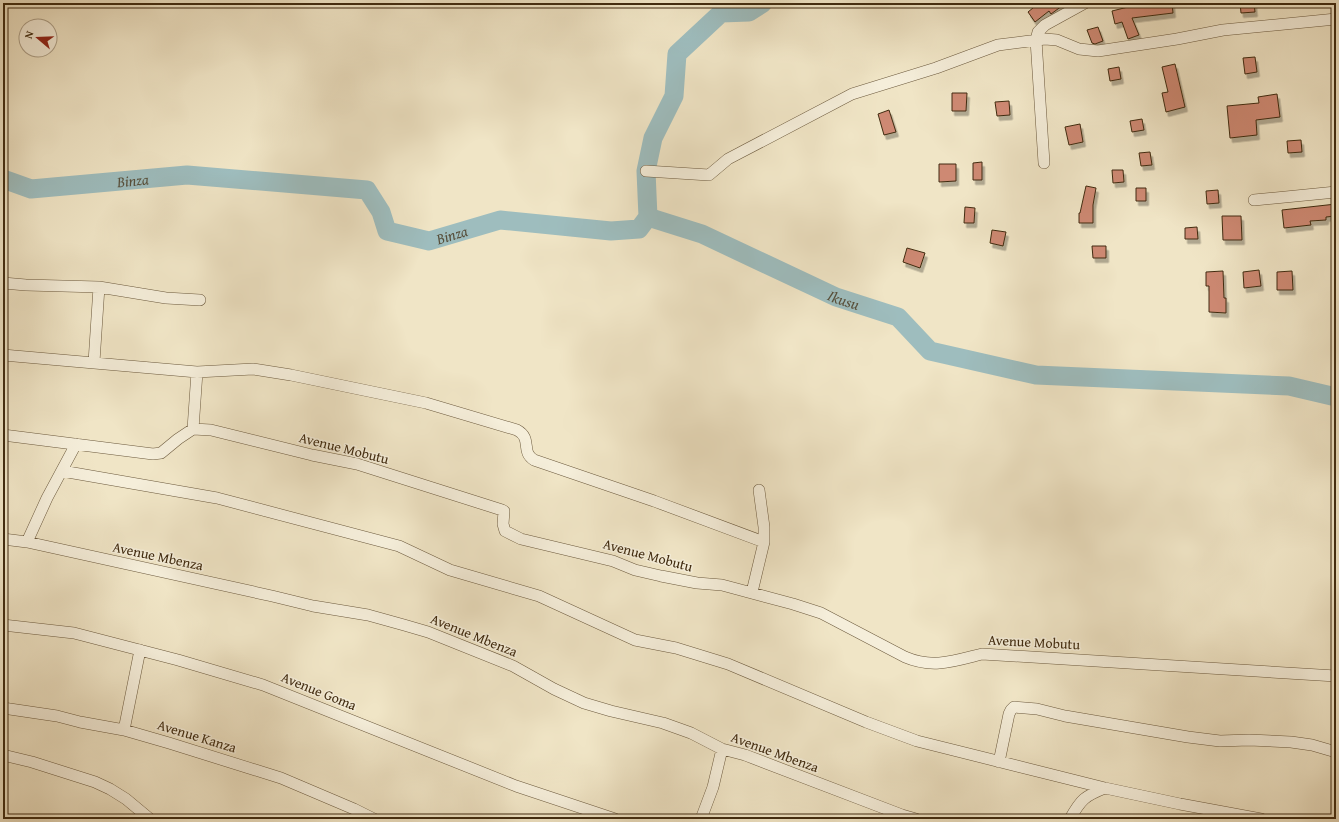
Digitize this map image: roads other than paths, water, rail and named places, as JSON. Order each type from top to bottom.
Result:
[{"type":"street","points":[[1044,163],[1036,40],[1038,32],[1045,25],[1079,4]]},
{"type":"street","points":[[646,171],[709,175],[728,159],[852,94],[936,68],[998,46],[1036,40],[1057,40],[1079,50],[1098,50],[1177,39],[1223,30],[1336,19]]},
{"type":"street","points":[[1254,200],[1336,192]]},
{"type":"street","points":[[3,283],[99,287],[166,298],[200,300]]},
{"type":"street","points":[[94,362],[99,287]]},
{"type":"street","points":[[3,355],[197,372],[253,370],[291,375],[426,403],[523,433],[526,439],[529,457],[534,460],[654,501],[764,542]]},
{"type":"street","points":[[3,435],[161,454],[192,429],[197,372]]},
{"type":"street","name":"Avenue Mobutu","points":[[192,429],[211,430],[312,455],[357,464],[502,510],[504,511],[503,524],[506,531],[511,535],[532,542],[613,560],[635,570],[697,583],[722,585],[752,592],[821,613],[916,662],[926,664],[944,663],[982,654],[1336,676]]},
{"type":"street","points":[[27,542],[76,444]]},
{"type":"street","points":[[62,471],[217,498],[399,546],[450,570],[539,596],[635,640],[676,648],[728,664],[866,722],[917,741],[1105,788],[1261,819]]},
{"type":"street","points":[[752,592],[764,542],[764,527],[759,490]]},
{"type":"street","name":"Avenue Mbenza","points":[[3,539],[27,542],[313,606],[368,615],[428,632],[513,666],[554,689],[584,703],[663,723],[691,733],[722,749],[745,755],[895,813],[916,819]]},
{"type":"street","name":"Avenue Goma","points":[[3,625],[74,633],[264,684],[516,786],[615,819]]},
{"type":"street","points":[[124,730],[140,650]]},
{"type":"street","points":[[999,762],[1009,714],[1014,707],[1037,709],[1065,716],[1188,737],[1220,741],[1249,740],[1291,742],[1336,752]]},
{"type":"street","name":"Avenue Kanza","points":[[3,708],[57,716],[124,730],[281,778],[353,814],[374,819]]},
{"type":"street","points":[[701,819],[713,787],[722,749]]},
{"type":"street","points":[[3,756],[32,762],[95,782],[126,799],[150,819]]},
{"type":"street","points":[[1070,819],[1084,798],[1105,788]]},
{"type":"waterway","name":"Binza","points":[[3,179],[31,189],[187,175],[367,190],[381,212],[387,231],[429,241],[500,220],[611,231],[639,229],[648,217],[646,171],[653,138],[674,96],[677,54],[721,13],[749,12],[763,3]]},
{"type":"waterway","name":"Ikusu","points":[[648,217],[702,234],[836,297],[898,317],[930,351],[1036,375],[1289,386],[1336,397]]}]
